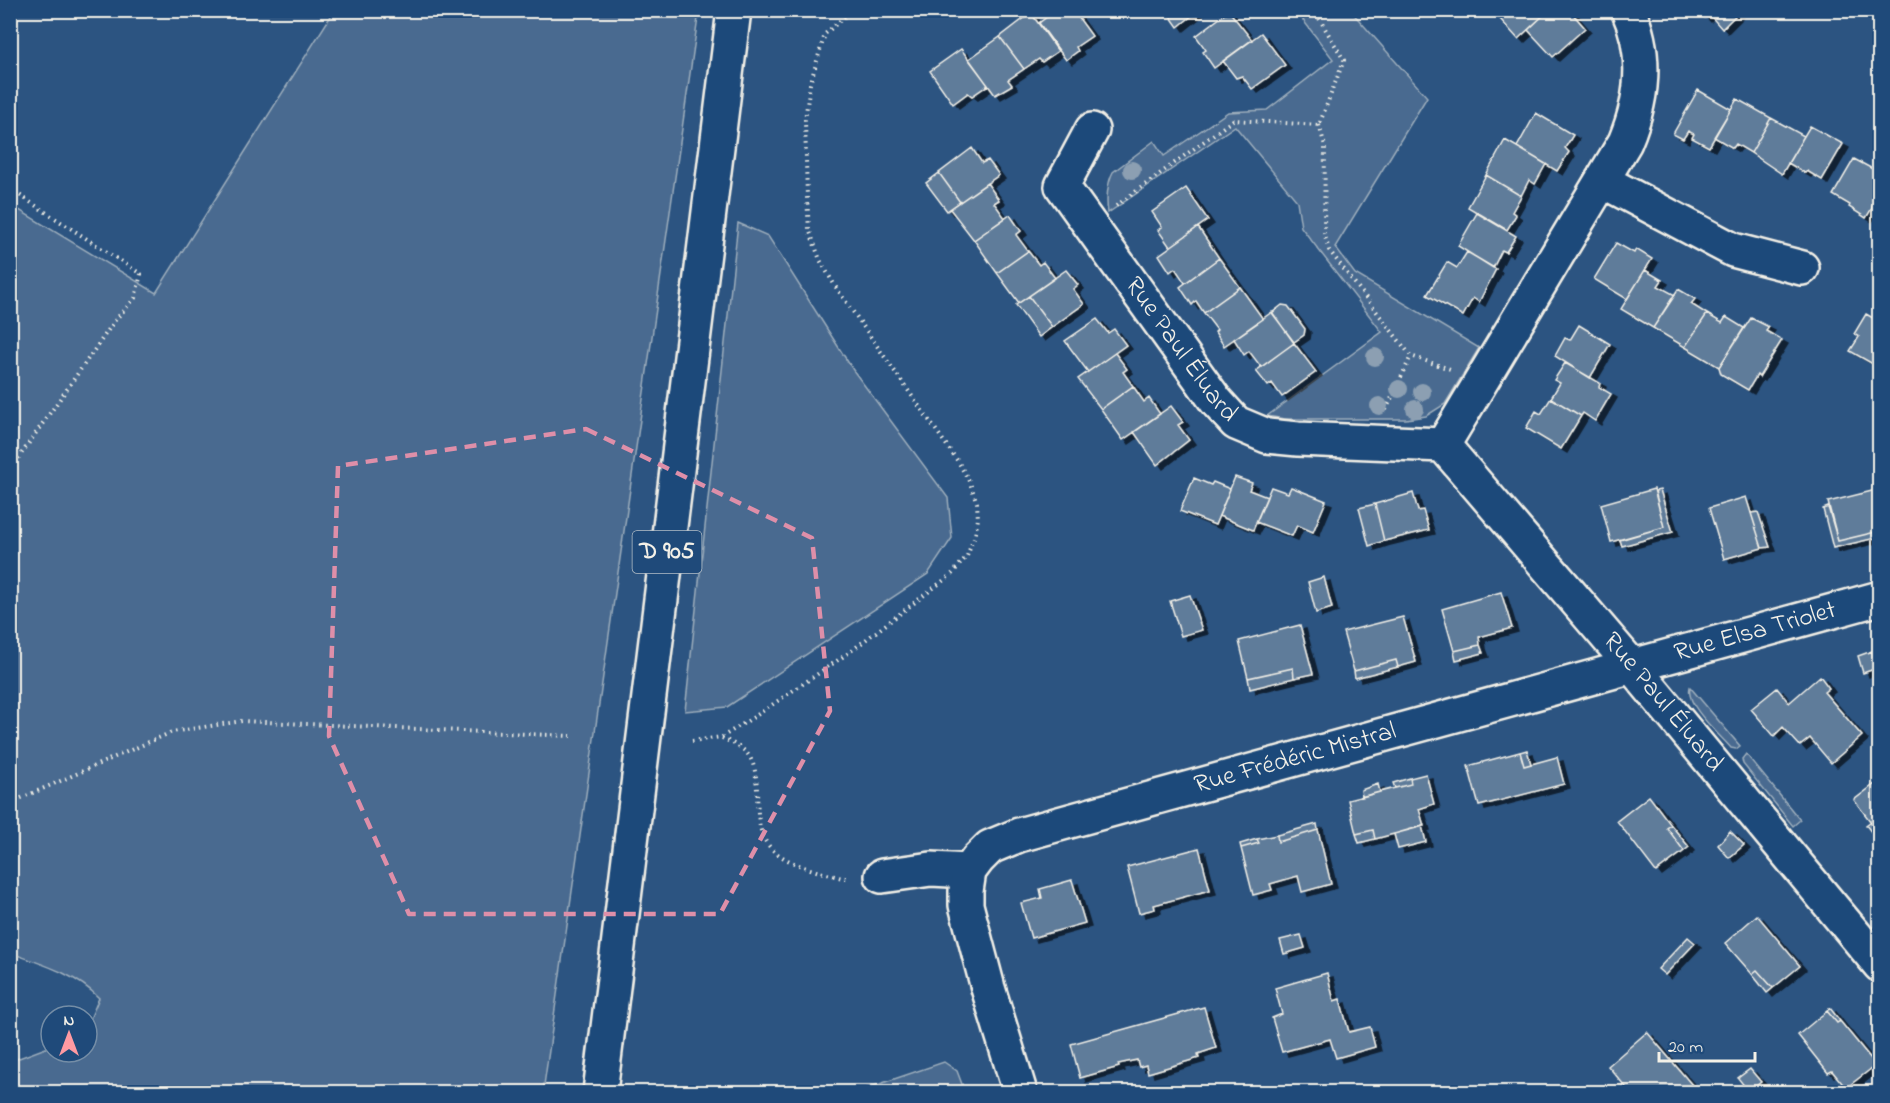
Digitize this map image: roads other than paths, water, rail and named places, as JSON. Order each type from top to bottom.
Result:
[{"type":"street","name":"D 905","points":[[600,1092],[734,10]]},
{"type":"street","points":[[1443,445],[1603,181],[1634,122],[1639,100],[1641,56],[1638,38],[1628,10]]},
{"type":"street","name":"Rue Paul Éluard","points":[[1092,130],[1062,186],[1216,401],[1236,423],[1266,436],[1443,445],[1632,666],[1880,965]]},
{"type":"street","points":[[1603,181],[1733,250],[1802,268]]},
{"type":"street","name":"Rue Elsa Triolet","points":[[1632,666],[1880,598]]},
{"type":"street","name":"Rue Frédéric Mistral","points":[[969,871],[990,847],[1019,835],[1632,666]]},
{"type":"street","points":[[882,876],[931,869],[969,871],[966,905],[988,988],[1020,1092]]}]
